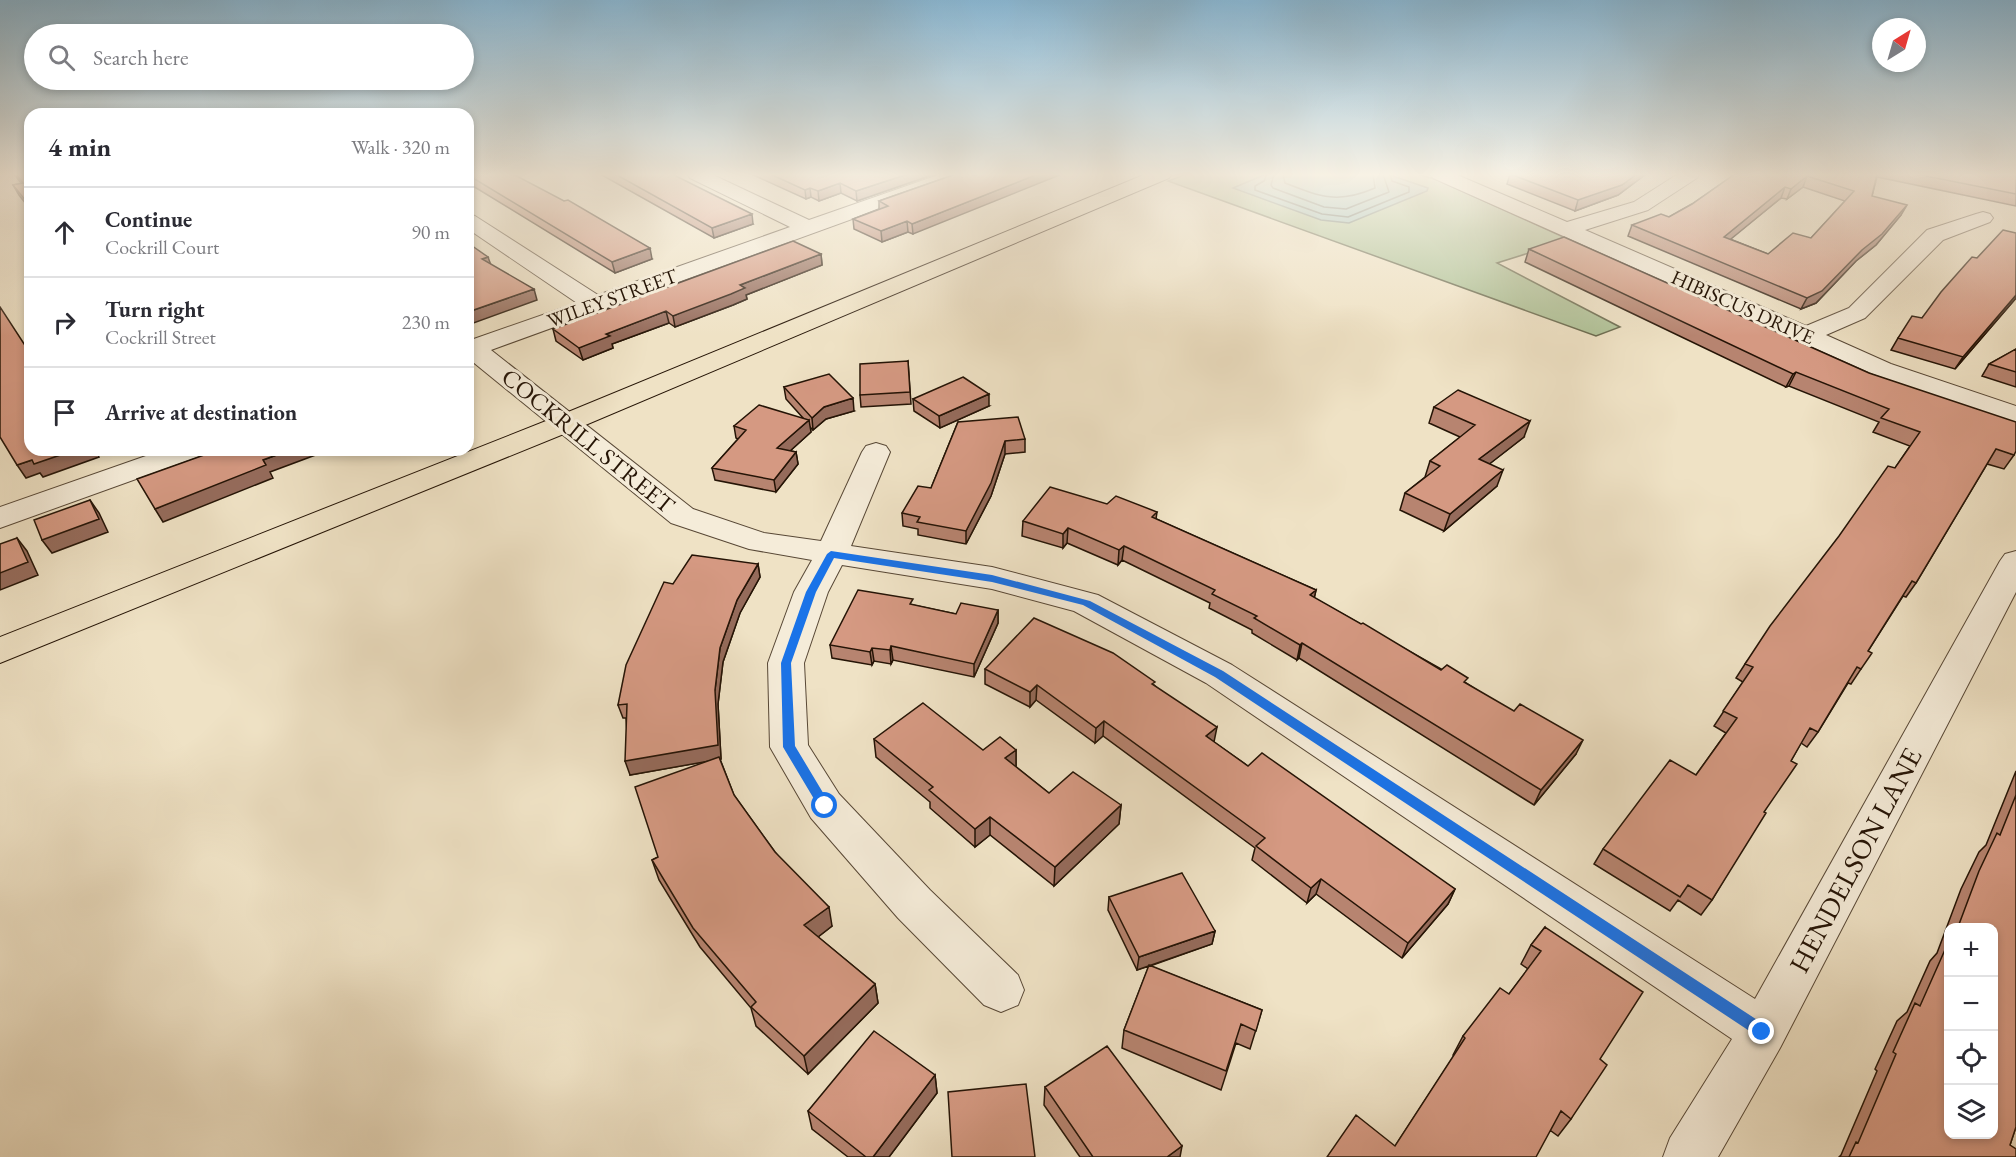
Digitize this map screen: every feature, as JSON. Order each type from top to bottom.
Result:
[{"type":"main road","points":[[0,651],[566,423],[1033,228]]},
{"type":"street","points":[[480,228],[594,304]]},
{"type":"street","name":"WILEY STREET","points":[[474,348],[808,228]]},
{"type":"street","points":[[1806,335],[1857,313],[1935,235],[1955,228]]},
{"type":"street","name":"HIBISCUS DRIVE","points":[[1567,229],[1882,369],[2016,415]]},
{"type":"street","name":"COCKRILL STREET","points":[[474,352],[682,516],[759,542],[992,578],[1086,603],[1219,674],[1762,1032]]},
{"type":"street","points":[[876,452],[831,554],[811,592],[786,663],[789,747],[825,806],[914,904],[1001,990]]},
{"type":"street","points":[[0,518],[173,456]]},
{"type":"street","name":"HENDELSON LANE","points":[[1689,1157],[1762,1032],[2016,561]]},
{"type":"green space","points":[[1298,228],[1543,228],[1570,240],[1497,263],[1620,327],[1596,336]]},
{"type":"building","points":[[556,228],[616,228],[650,248],[612,262]]},
{"type":"building","points":[[1639,228],[1735,228],[1724,237],[1768,254],[1793,233],[1811,238],[1820,228],[1887,228],[1822,291],[1807,298]]},
{"type":"building","points":[[2003,230],[2016,233],[2016,295],[1963,357],[1898,338],[1912,316],[1922,318],[1972,257],[1977,258]]},
{"type":"building","points":[[1564,237],[1869,373],[2016,422],[2014,455],[1996,449],[1916,583],[1912,581],[1868,651],[1872,653],[1861,669],[1857,667],[1818,732],[1810,728],[1791,761],[1797,764],[1764,812],[1766,813],[1712,900],[1688,885],[1680,897],[1603,849],[1670,760],[1696,775],[1737,718],[1723,711],[1753,667],[1745,664],[1770,626],[1839,536],[1888,466],[1895,468],[1920,432],[1881,418],[1889,409],[1796,372],[1793,374],[1529,249]]},
{"type":"building","points":[[793,241],[821,254],[740,285],[745,288],[731,294],[673,316],[666,311],[606,334],[610,336],[579,348],[553,329]]},
{"type":"building","points":[[474,247],[488,257],[482,259],[534,289],[474,310]]},
{"type":"building","points":[[0,307],[24,344],[24,456],[57,456],[34,464],[32,460],[17,465],[0,437]]},
{"type":"building","points":[[2016,349],[2016,372],[1989,364]]},
{"type":"building","points":[[908,361],[910,392],[860,395],[860,364]]},
{"type":"building","points":[[829,374],[853,398],[824,407],[812,418],[784,387]]},
{"type":"building","points":[[963,377],[989,394],[939,416],[913,399]]},
{"type":"building","points":[[1458,390],[1530,421],[1479,459],[1503,470],[1450,514],[1405,493],[1440,466],[1430,461],[1475,425],[1434,407]]},
{"type":"building","points":[[759,405],[809,420],[777,448],[796,452],[774,480],[712,468],[746,430],[734,426]]},
{"type":"building","points":[[1018,417],[1025,439],[1005,441],[991,483],[966,531],[917,522],[920,517],[902,513],[918,486],[931,488],[958,422]]},
{"type":"building","points":[[201,456],[274,456],[263,460],[266,465],[155,509],[137,479]]},
{"type":"building","points":[[1050,487],[1107,504],[1116,496],[1157,512],[1152,517],[1316,590],[1310,595],[1361,624],[1363,623],[1441,670],[1447,665],[1468,678],[1464,682],[1514,711],[1520,704],[1583,740],[1541,790],[1302,643],[1300,645],[1254,618],[1257,616],[1212,594],[1215,590],[1124,546],[1119,550],[1068,528],[1063,534],[1023,521]]},
{"type":"building","points":[[90,500],[99,519],[42,540],[34,520]]},
{"type":"building","points":[[17,538],[28,562],[0,573],[0,544]]},
{"type":"building","points":[[692,555],[758,564],[737,600],[720,648],[715,690],[718,745],[625,761],[627,704],[618,705],[626,665],[664,582],[673,584]]},
{"type":"building","points":[[858,590],[913,599],[910,604],[956,614],[961,603],[998,610],[974,664],[891,646],[890,650],[872,648],[870,652],[830,645]]},
{"type":"building","points":[[1034,618],[1113,653],[1155,682],[1152,684],[1217,727],[1206,736],[1248,766],[1262,753],[1455,889],[1408,943],[1321,879],[1311,888],[1256,846],[1265,838],[1104,721],[1096,728],[1037,685],[1030,692],[985,669]]},
{"type":"building","points":[[923,703],[983,750],[1000,737],[1016,750],[1005,758],[1049,793],[1073,772],[1121,805],[1055,867],[990,817],[975,829],[929,790],[933,787],[874,739]]},
{"type":"building","points":[[719,757],[734,795],[775,852],[829,907],[804,925],[875,984],[804,1056],[751,1007],[756,1002],[693,928],[652,860],[658,857],[635,787]]},
{"type":"building","points":[[2016,795],[2016,1127],[2010,1145],[2016,1149],[2016,1157],[1849,1157],[1856,1142],[1858,1143],[1896,1054],[1893,1052],[1915,1003],[1920,1006],[1944,952],[1944,1139],[1998,1139],[1998,923],[1960,923],[1979,871],[1997,833],[2000,835]]},
{"type":"building","points":[[1182,873],[1215,931],[1139,957],[1109,897]]},
{"type":"building","points":[[1545,927],[1643,992],[1600,1059],[1607,1065],[1571,1119],[1561,1111],[1536,1157],[1327,1157],[1356,1115],[1395,1146],[1465,1038],[1463,1036],[1500,988],[1509,994],[1541,951],[1531,945]]},
{"type":"building","points":[[1149,965],[1262,1010],[1256,1031],[1241,1024],[1226,1071],[1124,1030]]},
{"type":"building","points":[[874,1031],[935,1075],[873,1157],[866,1157],[808,1111]]},
{"type":"building","points":[[1107,1046],[1182,1146],[1167,1157],[1093,1157],[1045,1087]]},
{"type":"building","points":[[1026,1084],[1035,1157],[952,1157],[948,1092]]},
{"type":"route","points":[[825,806],[789,747],[786,663],[811,592],[831,554],[992,578],[1086,603],[1219,674],[1762,1032]]}]
